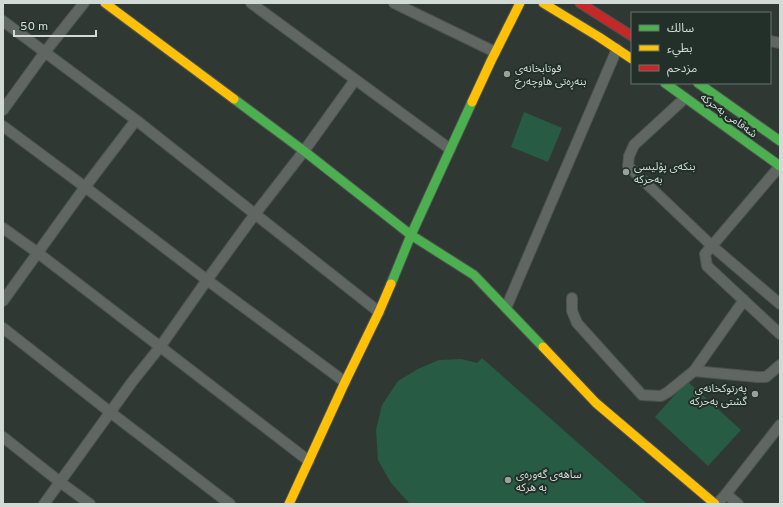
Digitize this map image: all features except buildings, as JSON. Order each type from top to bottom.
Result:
[{"type":"street","points":[[3,110],[45,52],[84,3]]},
{"type":"street","points":[[105,3],[304,151],[411,235],[474,275],[596,403],[716,504],[779,430]]},
{"type":"street","points":[[251,3],[450,149]]},
{"type":"street","points":[[394,3],[496,52]]},
{"type":"street","points":[[289,504],[379,312],[411,235],[450,149],[520,3]]},
{"type":"street","points":[[543,3],[568,17],[631,59]]},
{"type":"street","points":[[580,3],[631,35]]},
{"type":"street","points":[[3,21],[136,120],[379,312]]},
{"type":"street","points":[[617,26],[631,26]]},
{"type":"street","points":[[506,308],[617,49]]},
{"type":"street","points":[[44,504],[132,382],[160,347],[255,214],[304,151],[356,80]]},
{"type":"street","name":"شەقامی بەحرکە","points":[[666,84],[685,98],[725,114],[780,141]]},
{"type":"street","name":"شەقامی بەحرکە","points":[[699,84],[725,114],[780,166]]},
{"type":"street","points":[[685,98],[634,145],[628,156],[628,166],[712,246],[780,304]]},
{"type":"street","points":[[3,301],[85,187],[136,120]]},
{"type":"street","points":[[3,126],[345,382]]},
{"type":"street","points":[[780,166],[706,254],[706,266],[780,334]]},
{"type":"street","points":[[3,228],[38,253],[308,461]]},
{"type":"street","points":[[572,298],[572,311],[577,323],[642,395],[661,396],[694,371],[744,300]]},
{"type":"street","points":[[3,328],[230,504]]},
{"type":"street","points":[[694,371],[766,377],[780,365]]},
{"type":"street","points":[[3,437],[90,504]]},
{"type":"street","points":[[726,494],[738,504]]},
{"type":"green space","points":[[524,112],[562,128],[548,162],[511,147]]},
{"type":"green space","points":[[482,358],[646,504],[410,504],[391,483],[378,460],[376,430],[382,405],[398,381],[418,369],[439,360],[461,359],[477,363]]},
{"type":"green space","points":[[687,381],[741,430],[708,466],[655,417]]},
{"type":"traffic: fast","points":[[666,84],[780,166]]},
{"type":"traffic: fast","points":[[699,84],[780,141]]},
{"type":"traffic: fast","points":[[234,99],[304,151],[411,235],[474,275],[543,347]]},
{"type":"traffic: fast","points":[[391,284],[411,235],[472,102]]},
{"type":"traffic: slow","points":[[105,3],[234,99]]},
{"type":"traffic: slow","points":[[472,102],[520,3]]},
{"type":"traffic: slow","points":[[543,3],[631,58]]},
{"type":"traffic: slow","points":[[289,504],[391,284]]},
{"type":"traffic: slow","points":[[543,347],[596,403],[715,504]]},
{"type":"traffic: jam","points":[[580,3],[631,35]]},
{"type":"place","name":"قوتابخانەی بنەڕەتی هاوچەرخ","points":[[507,74]]},
{"type":"place","name":"بنکەی پۆلیسی بەحرکە","points":[[626,172]]},
{"type":"place","name":"پەرتوکخانەی گشتی بەحرکە","points":[[755,394]]},
{"type":"place","name":"ساهه‌ی گه‌وره‌ی به هركه‌","points":[[508,480]]}]
